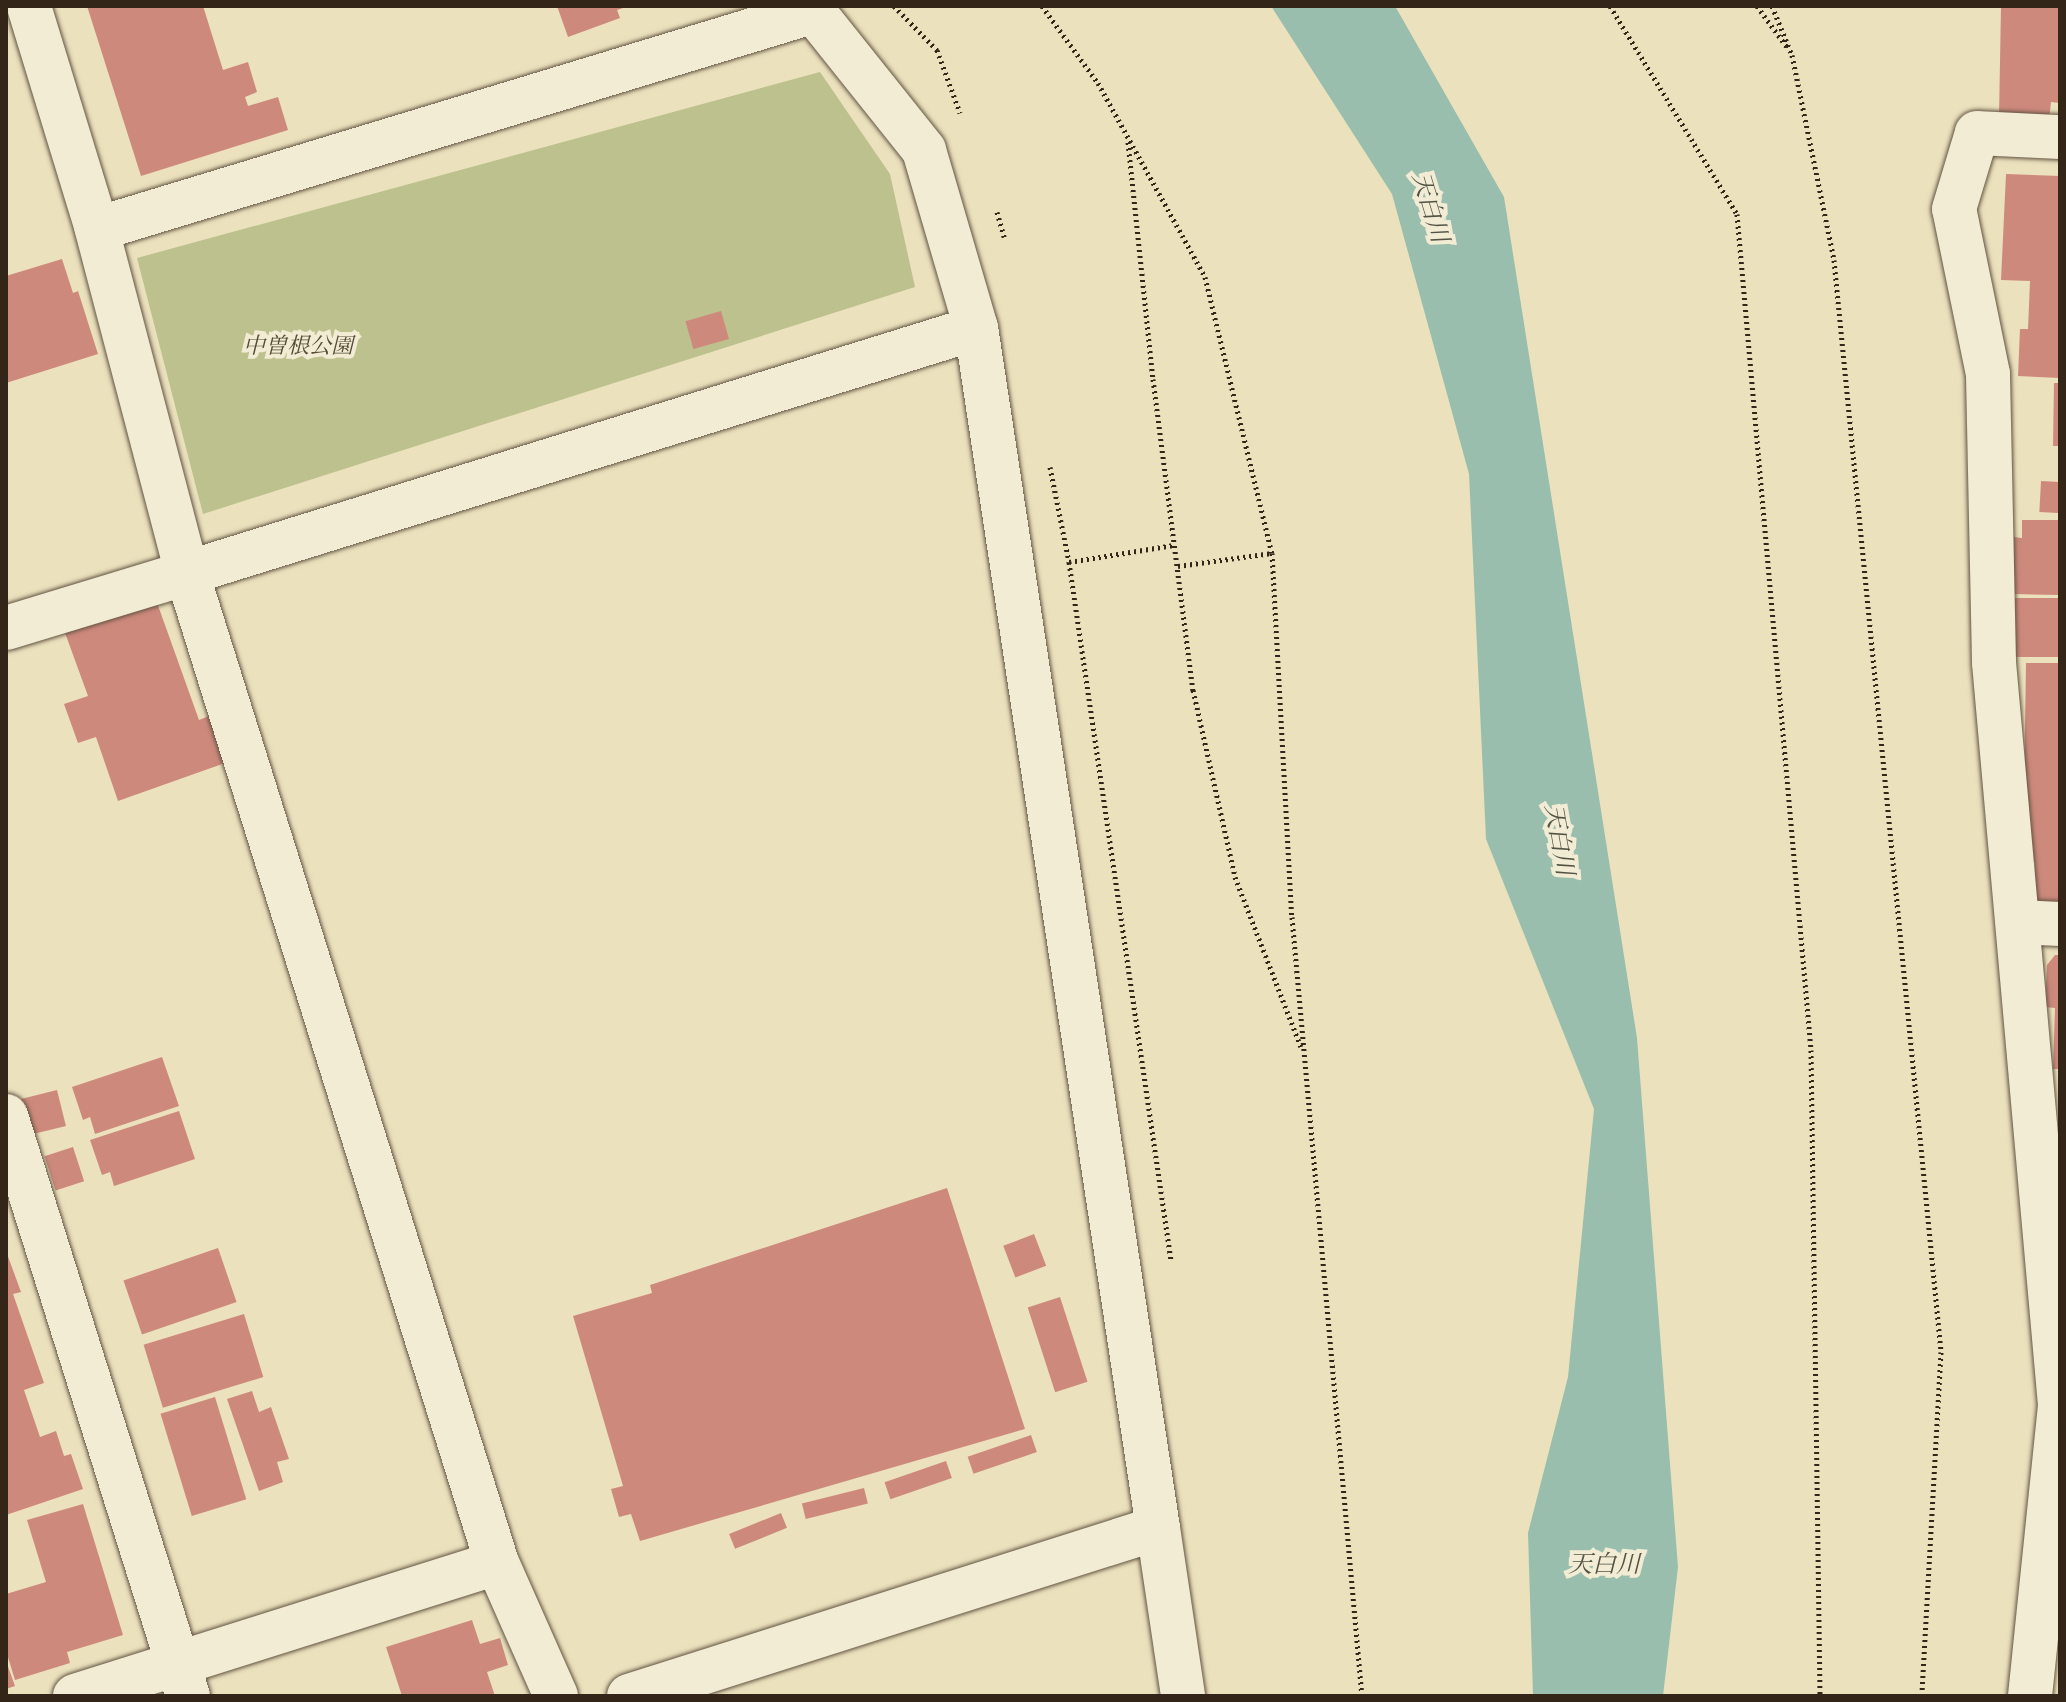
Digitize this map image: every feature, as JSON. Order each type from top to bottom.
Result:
[{"type":"street","points":[[29,6],[97,229],[187,573],[497,1563],[556,1696]]},
{"type":"street","points":[[97,229],[812,8],[924,150],[976,328],[1183,1696]]},
{"type":"street","points":[[2030,1696],[2060,1405],[2039,923],[1994,662],[1988,374],[1954,209],[1977,133],[2060,137]]},
{"type":"street","points":[[6,628],[976,328]]},
{"type":"street","points":[[6,1116],[183,1680]]},
{"type":"street","points":[[629,1696],[1158,1528]]},
{"type":"street","points":[[75,1696],[183,1680],[497,1563]]},
{"type":"path","points":[[1042,6],[1098,83],[1205,277],[1272,553],[1292,917],[1362,1696]]},
{"type":"path","points":[[1610,6],[1737,214],[1811,1050],[1820,1696]]},
{"type":"path","points":[[1757,6],[1792,55]]},
{"type":"path","points":[[1772,6],[1792,55],[1834,260],[1941,1352],[1922,1696]]},
{"type":"path","points":[[1128,137],[1193,690],[1235,877],[1304,1055]]},
{"type":"path","points":[[1069,562],[1174,545]]},
{"type":"path","points":[[1177,566],[1272,553]]},
{"type":"green space","name":"中曽根公園","points":[[820,72],[890,174],[915,287],[203,514],[137,258]]},
{"type":"water","name":"天白川","points":[[1271,6],[1395,6],[1504,197],[1637,1038],[1678,1567],[1663,1696],[1533,1696],[1528,1533],[1568,1377],[1594,1109],[1486,839],[1469,474],[1392,194]]},
{"type":"building","points":[[87,6],[203,6],[223,70],[248,62],[257,92],[245,97],[248,106],[278,97],[288,130],[141,176]]},
{"type":"building","points":[[557,6],[629,6],[617,10],[620,18],[568,37]]},
{"type":"building","points":[[2001,6],[2060,6],[2060,103],[2051,102],[2049,120],[1999,117]]},
{"type":"building","points":[[2006,174],[2060,176],[2060,378],[2018,376],[2020,329],[2028,329],[2030,281],[2001,280]]},
{"type":"building","points":[[62,259],[73,293],[78,291],[98,354],[6,383],[6,276]]},
{"type":"building","points":[[721,311],[729,339],[693,349],[685,321]]},
{"type":"building","points":[[2054,383],[2060,383],[2060,446],[2053,446]]},
{"type":"building","points":[[2041,481],[2060,482],[2058,513],[2039,512]]},
{"type":"building","points":[[2022,520],[2060,520],[2060,595],[2014,594],[2014,537],[2022,538]]},
{"type":"building","points":[[155,597],[199,720],[209,716],[225,763],[118,801],[96,737],[78,743],[64,704],[88,696],[64,630]]},
{"type":"building","points":[[2014,598],[2060,598],[2060,657],[2014,657]]},
{"type":"building","points":[[2026,663],[2060,663],[2060,904],[2034,904],[2035,862],[2023,861]]},
{"type":"building","points":[[2055,955],[2060,955],[2060,1069],[2053,1069],[2055,1008],[2045,1007],[2047,965]]},
{"type":"building","points":[[162,1057],[179,1106],[95,1134],[90,1117],[83,1120],[72,1087]]},
{"type":"building","points":[[57,1090],[66,1126],[30,1135],[21,1099]]},
{"type":"building","points":[[179,1111],[195,1159],[114,1186],[110,1172],[102,1175],[90,1140]]},
{"type":"building","points":[[73,1147],[84,1181],[56,1191],[44,1156]]},
{"type":"building","points":[[947,1188],[1025,1429],[640,1541],[631,1514],[619,1517],[611,1489],[623,1486],[573,1316],[652,1293],[650,1285]]},
{"type":"building","points":[[1034,1234],[1046,1266],[1015,1278],[1003,1246]]},
{"type":"building","points":[[218,1248],[237,1302],[142,1334],[123,1281]]},
{"type":"building","points":[[6,1251],[21,1292],[13,1294],[44,1383],[24,1390],[40,1437],[56,1431],[64,1456],[71,1454],[83,1489],[6,1515]]},
{"type":"building","points":[[1060,1297],[1088,1382],[1055,1392],[1028,1308]]},
{"type":"building","points":[[244,1314],[263,1377],[163,1408],[144,1345]]},
{"type":"building","points":[[252,1391],[259,1412],[271,1407],[289,1459],[277,1462],[283,1482],[259,1491],[227,1399]]},
{"type":"building","points":[[215,1397],[246,1499],[192,1516],[160,1414]]},
{"type":"building","points":[[1031,1435],[1037,1452],[974,1474],[968,1457]]},
{"type":"building","points":[[946,1461],[952,1478],[890,1499],[885,1482]]},
{"type":"building","points":[[864,1488],[868,1504],[806,1519],[802,1503]]},
{"type":"building","points":[[83,1504],[123,1635],[67,1652],[70,1663],[15,1680],[6,1651],[6,1594],[46,1582],[27,1520]]},
{"type":"building","points":[[781,1513],[787,1528],[735,1549],[729,1534]]},
{"type":"building","points":[[472,1620],[480,1644],[500,1638],[508,1665],[487,1672],[495,1696],[402,1696],[386,1647]]},
{"type":"building","points":[[6,1661],[15,1686],[6,1689]]}]
